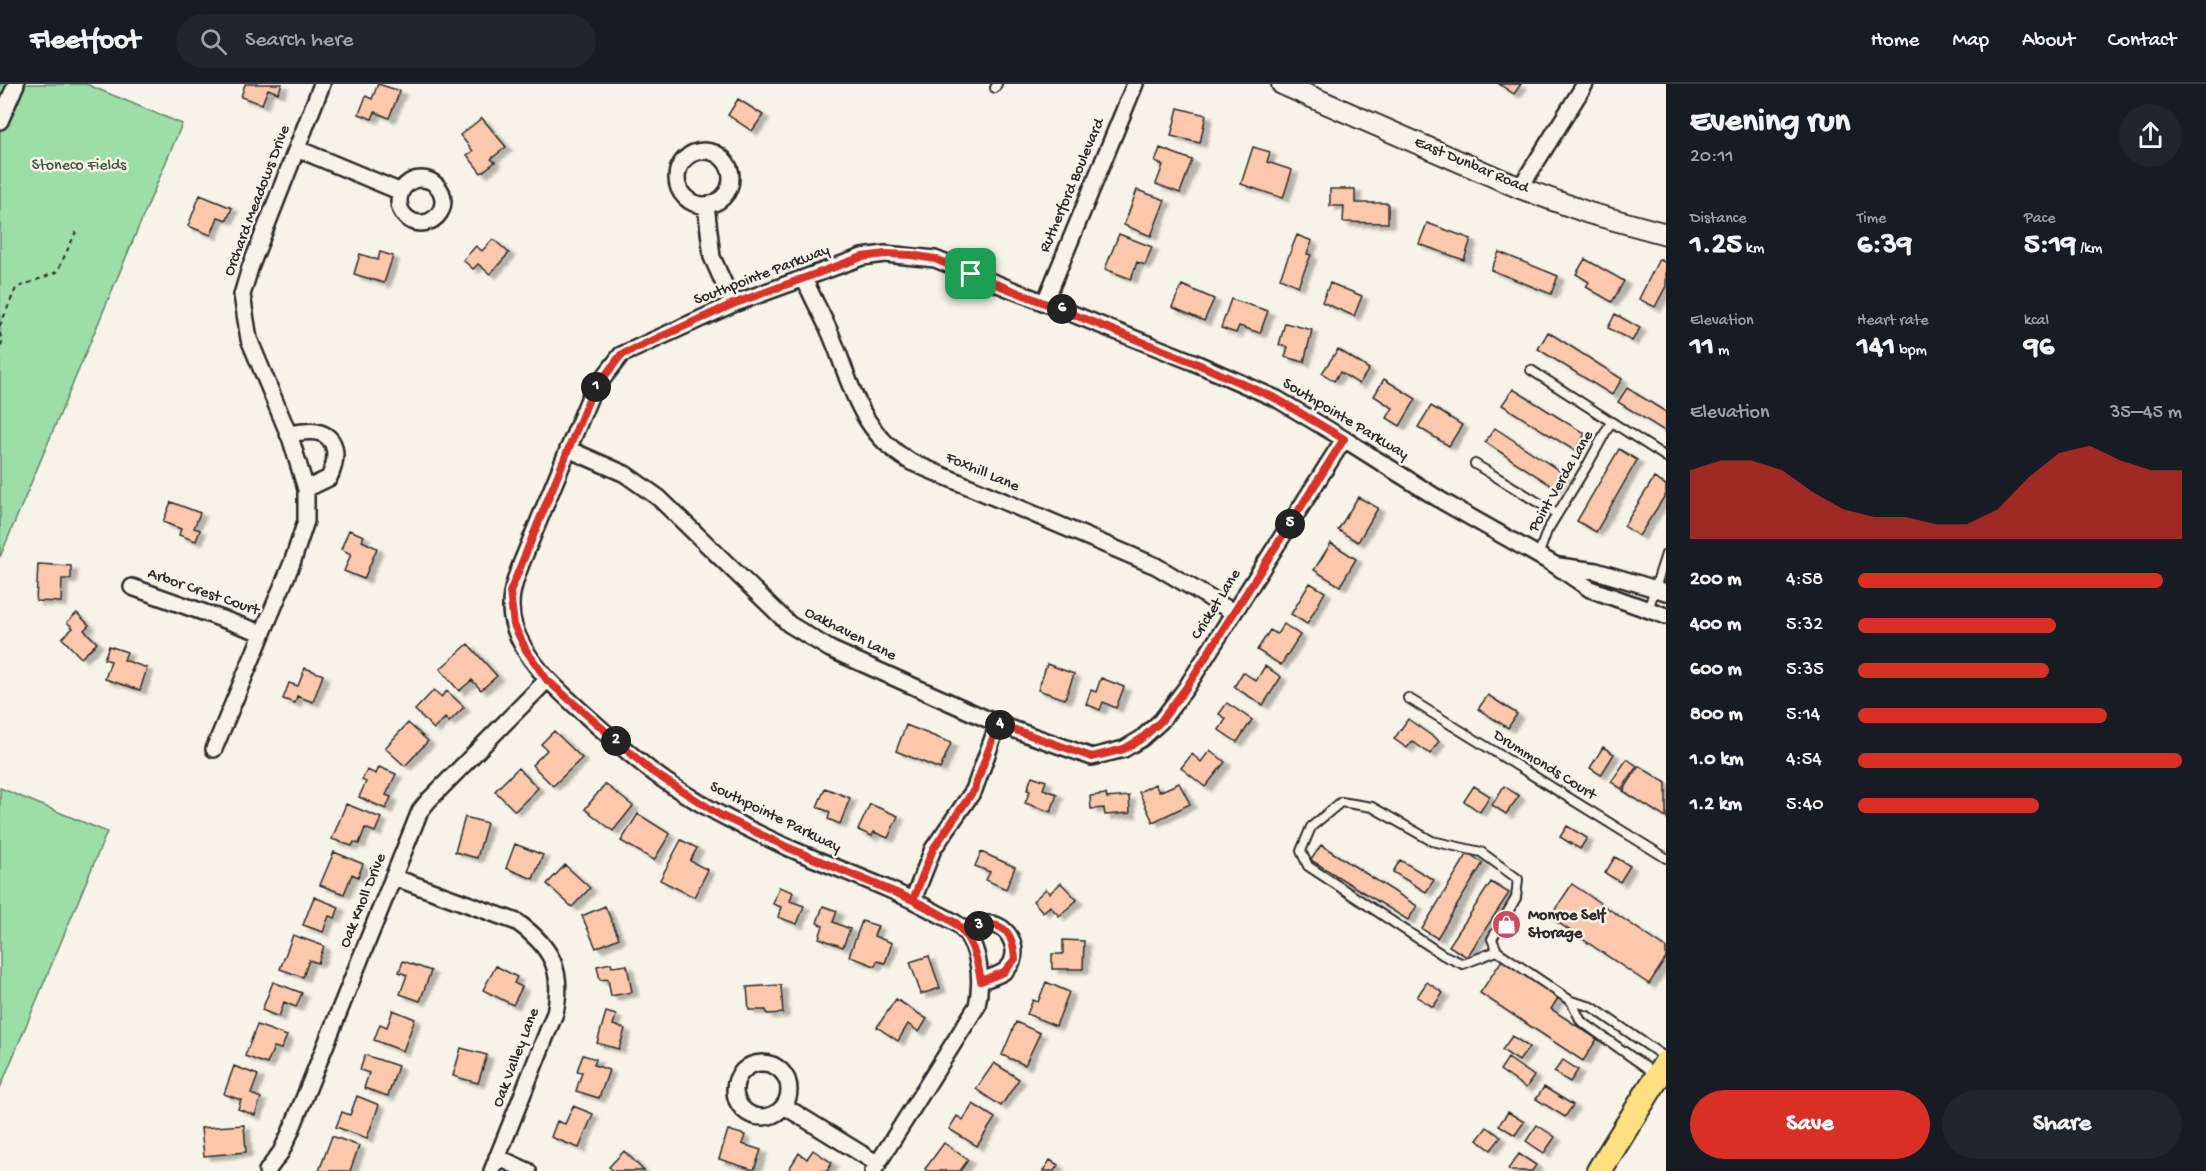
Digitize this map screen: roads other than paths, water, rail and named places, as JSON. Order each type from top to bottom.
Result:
[{"type":"main road","points":[[1599,1171],[1664,1066]]},
{"type":"street","points":[[0,121],[16,84]]},
{"type":"street","name":"Orchard Meadows Drive","points":[[214,748],[292,563],[306,521],[306,489],[288,434],[249,339],[242,295],[250,268],[322,84]]},
{"type":"street","name":"Rutherford Boulevard","points":[[1045,302],[1135,84]]},
{"type":"street","name":"East Dunbar Road","points":[[1282,84],[1520,188],[1589,213],[1666,234]]},
{"type":"street","points":[[1520,188],[1585,84]]},
{"type":"street","points":[[298,148],[401,192]]},
{"type":"street","points":[[706,205],[712,256],[733,304]]},
{"type":"street","name":"Southpointe Parkway","points":[[963,930],[956,923],[913,900],[789,848],[720,815],[651,771],[547,680],[526,650],[514,625],[510,592],[591,394],[621,355],[733,304],[862,257],[885,254],[935,259],[1193,362],[1277,399],[1590,589],[1666,616]]},
{"type":"street","name":"Foxhill Lane","points":[[804,278],[828,328],[846,377],[864,415],[879,438],[897,454],[1156,566],[1233,612]]},
{"type":"street","points":[[288,434],[315,431],[327,436],[335,447],[336,464],[329,478],[306,489]]},
{"type":"street","name":"Cricket Lane","points":[[1092,757],[1124,749],[1141,739],[1161,721],[1186,688],[1344,439]]},
{"type":"street","name":"Oakhaven Lane","points":[[568,449],[625,474],[659,498],[789,624],[830,649],[998,724],[1092,757]]},
{"type":"street","name":"Southpointe Parkway","points":[[1555,566],[1596,571],[1661,591]]},
{"type":"street","name":"Arbor Crest Court","points":[[132,587],[262,633]]},
{"type":"street","name":"Oak Knoll Drive","points":[[267,1171],[281,1152],[290,1133],[420,811],[547,680]]},
{"type":"street","points":[[913,900],[933,849],[974,790],[998,724]]},
{"type":"street","name":"Oak Valley Lane","points":[[393,876],[517,922],[533,933],[546,947],[554,963],[558,980],[555,1013],[495,1164]]},
{"type":"street","points":[[784,1106],[876,1168],[977,1006],[981,981],[973,946],[963,930],[993,924],[1001,928],[1014,941],[1015,959],[1004,972],[981,981]]},
{"type":"street","points":[[495,1164],[528,1171]]},
{"type":"lane","points":[[1531,370],[1666,457]]},
{"type":"lane","name":"Point Verda Lane","points":[[1538,556],[1547,531],[1611,422]]},
{"type":"lane","points":[[1475,464],[1557,514]]},
{"type":"lane","points":[[1648,610],[1661,591],[1666,554]]},
{"type":"lane","name":"Drummonds Court","points":[[1408,698],[1666,858]]},
{"type":"lane","points":[[1497,951],[1463,964],[1443,954],[1308,866],[1301,851],[1311,827],[1341,802],[1372,807],[1432,840],[1481,852],[1518,879],[1516,898],[1492,939],[1497,951],[1571,1001],[1592,1007],[1664,1066]]},
{"type":"lane","points":[[1571,1001],[1581,1021],[1664,1066]]},
{"type":"place","name":"Monroe Self Storage","points":[[1507,925]]},
{"type":"park label","name":"Stoneco Fields","points":[[79,166]]}]
